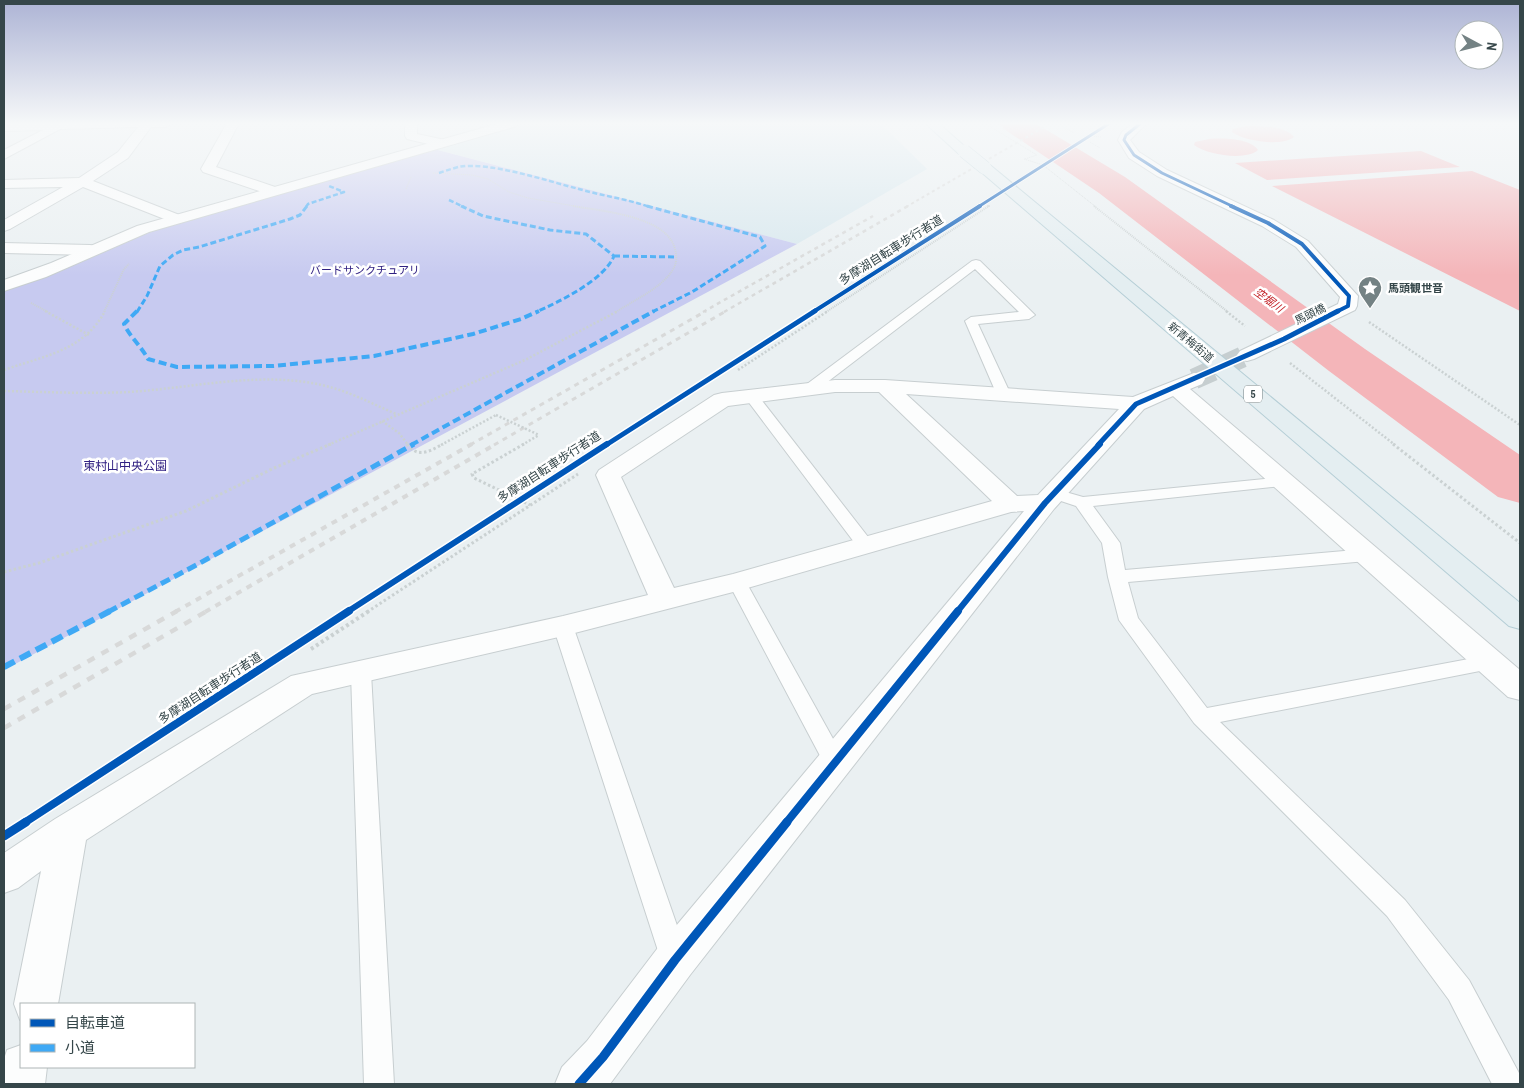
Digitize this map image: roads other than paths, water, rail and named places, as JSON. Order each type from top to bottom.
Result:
[{"type":"main road","name":"新青梅街道","points":[[992,174],[1520,619]]},
{"type":"street","points":[[4,226],[94,174]]},
{"type":"street","points":[[221,174],[273,192]]},
{"type":"street","points":[[4,286],[42,273],[90,250],[143,229],[335,174]]},
{"type":"street","name":"馬頭橋","points":[[1164,174],[1268,223],[1302,244],[1349,296],[1348,306],[1345,308],[1247,355]]},
{"type":"street","points":[[4,184],[82,182],[177,219]]},
{"type":"street","points":[[4,248],[90,250]]},
{"type":"street","points":[[595,1075],[674,960],[834,761],[1050,499],[1136,404],[1185,383],[1284,482],[1520,688]]},
{"type":"street","points":[[666,600],[608,475],[722,400],[835,386],[885,386],[1136,404]]},
{"type":"street","points":[[885,386],[1010,504]]},
{"type":"street","points":[[4,875],[68,832],[304,684],[361,673],[563,626],[737,582],[1010,504],[1050,499]]},
{"type":"street","points":[[36,1003],[68,832]]},
{"type":"street","points":[[21,1084],[24,1068]]},
{"type":"lane","points":[[808,390],[976,263],[1029,315],[971,321],[1004,395]]},
{"type":"lane","points":[[751,396],[866,546]]},
{"type":"lane","points":[[1050,499],[1082,502],[1284,482]]},
{"type":"lane","points":[[1082,502],[1111,543],[1117,577],[1129,620],[1202,716],[1396,908],[1459,990],[1508,1084]]},
{"type":"lane","points":[[1117,577],[1367,555]]},
{"type":"lane","points":[[737,582],[834,761]]},
{"type":"lane","points":[[563,626],[674,960]]},
{"type":"lane","points":[[1202,716],[1490,662]]},
{"type":"lane","points":[[361,673],[379,1084]]},
{"type":"waterway","name":"空堀川","points":[[1094,174],[1347,360],[1520,484]]},
{"type":"tunnel","points":[[1194,379],[1247,355]]},
{"type":"railway","points":[[906,207],[963,174]]},
{"type":"railway","points":[[724,312],[908,206]]},
{"type":"railway","points":[[703,312],[873,216]]},
{"type":"railway","points":[[470,445],[706,311]]},
{"type":"railway","points":[[494,445],[726,311]]},
{"type":"railway","points":[[175,612],[472,444]]},
{"type":"railway","points":[[205,612],[496,444]]},
{"type":"railway","points":[[4,709],[177,611]]},
{"type":"railway","points":[[4,728],[207,611]]},
{"type":"place","name":"馬頭観世音","points":[[1370,309]]},
{"type":"park label","name":"バードサンクチュアリ","points":[[365,270]]},
{"type":"park label","name":"東村山中央公園","points":[[125,466]]}]
